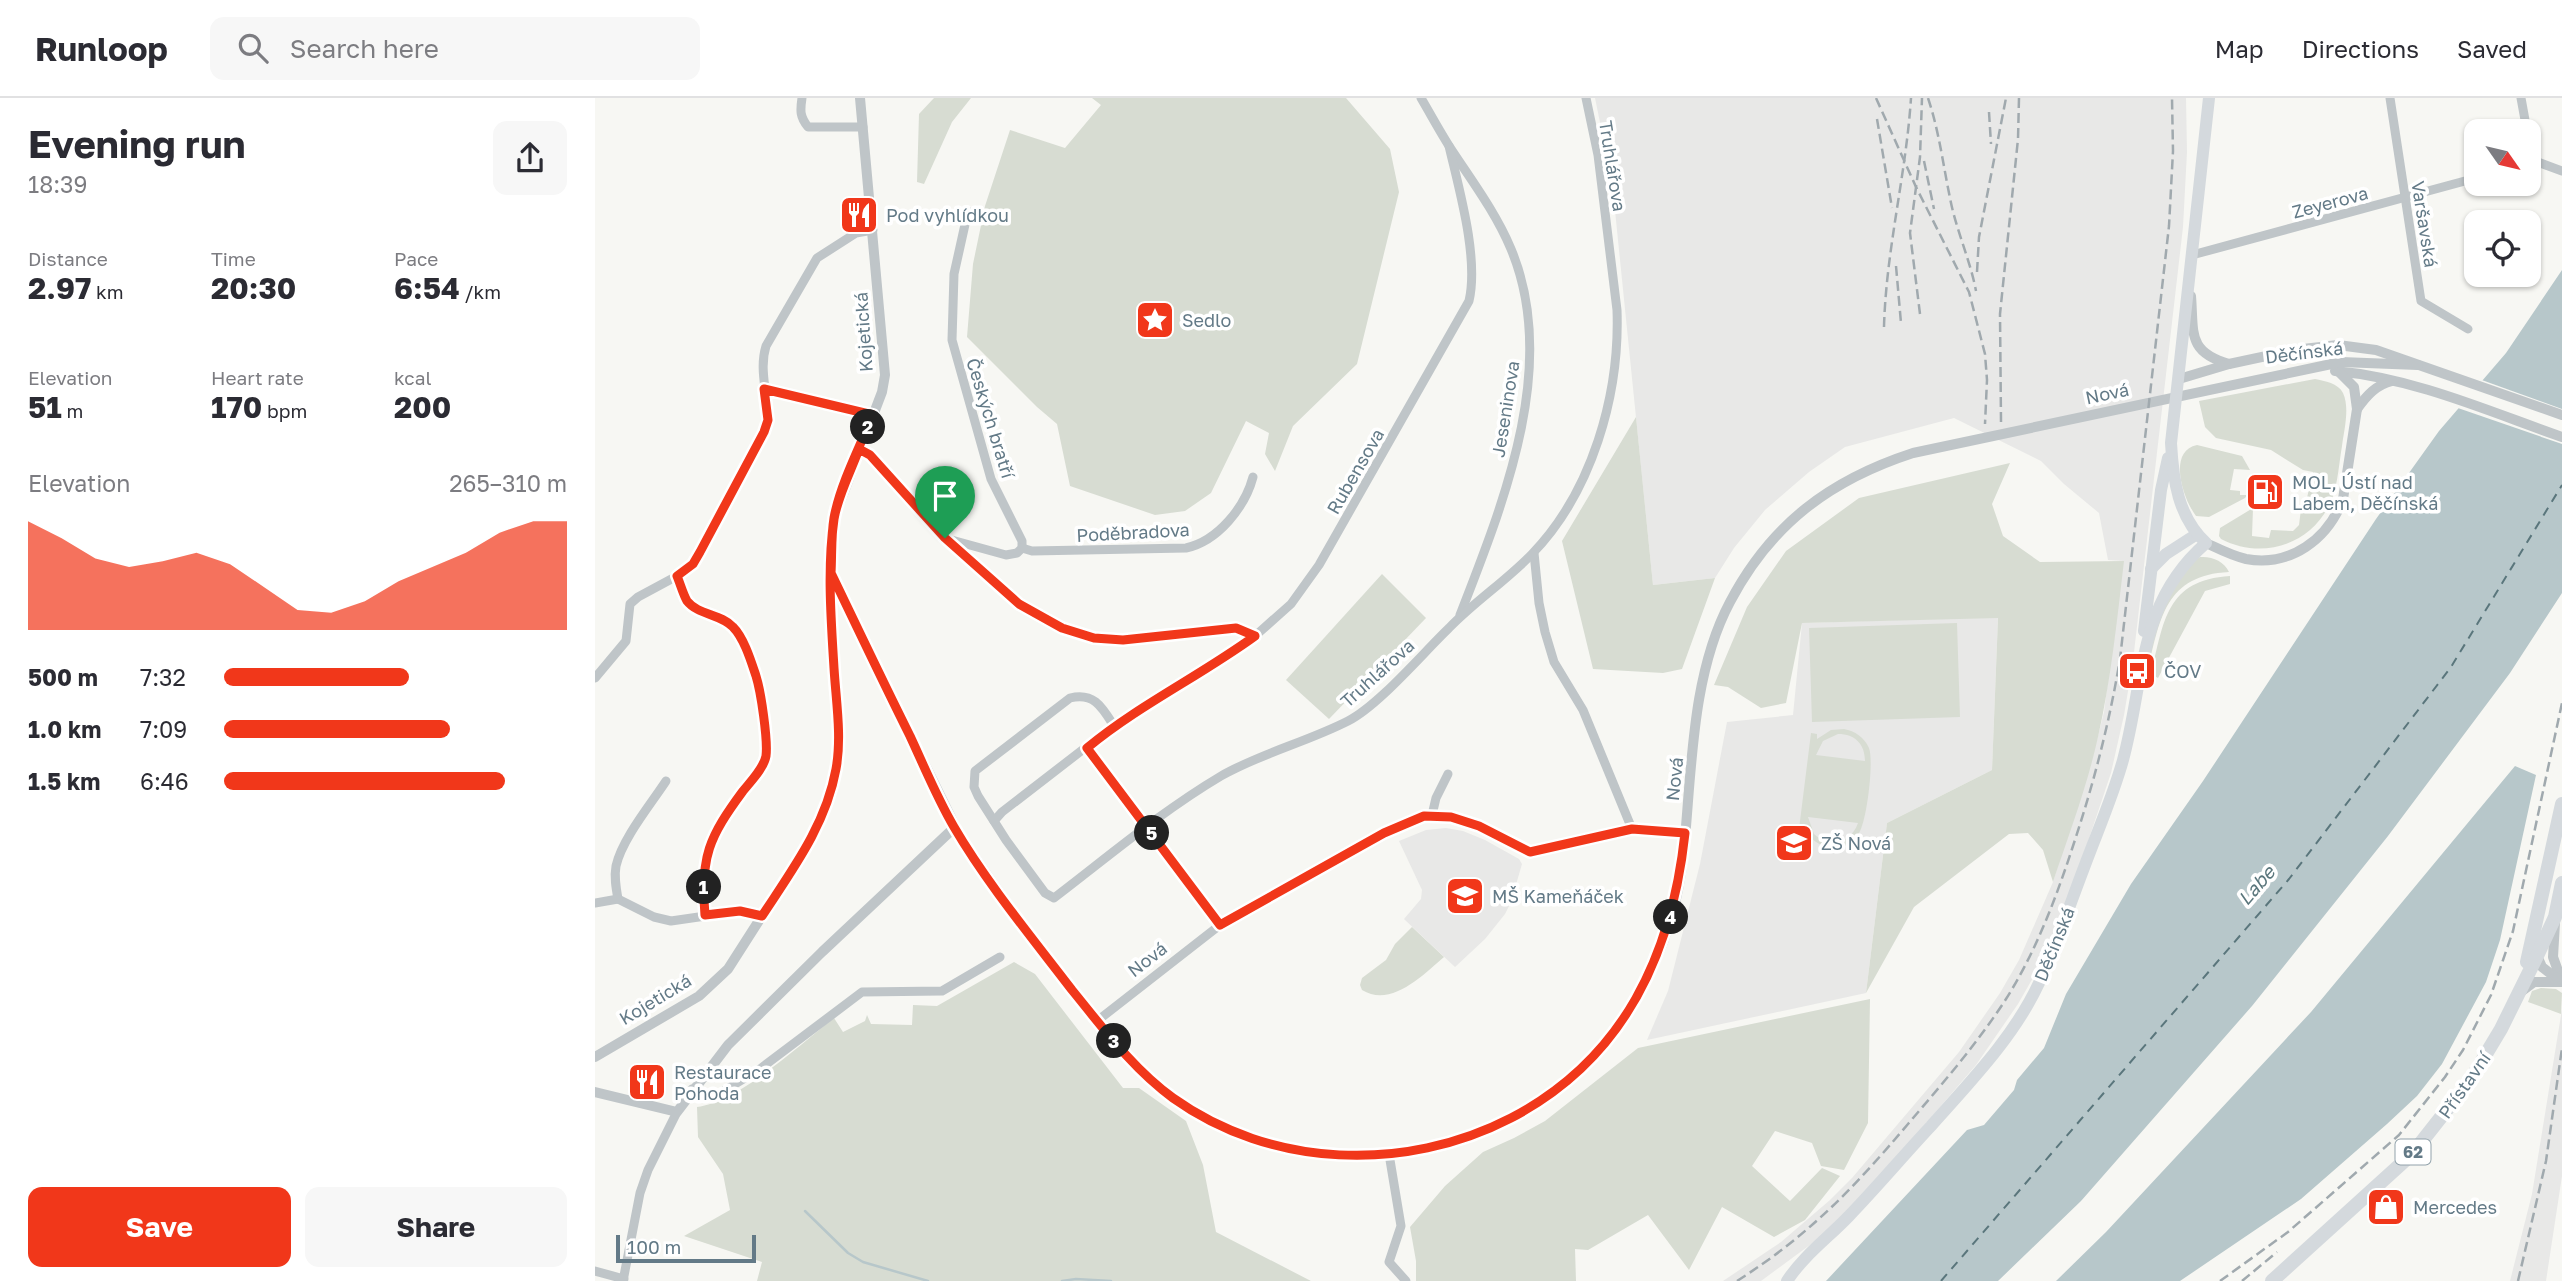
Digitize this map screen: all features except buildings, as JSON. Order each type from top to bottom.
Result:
[{"type":"main road","points":[[2142,659],[2161,490],[2171,443],[2179,379],[2209,98]]},
{"type":"main road","points":[[2151,569],[2166,554],[2201,538],[2177,493],[2171,443]]},
{"type":"main road","name":"Děčínská","points":[[1787,1281],[1802,1260],[1861,1203],[1975,1076],[2013,1026],[2038,985],[2119,772],[2142,659],[2153,620],[2168,586],[2201,538]]},
{"type":"main road","name":"Přístavní","points":[[2518,993],[2533,938],[2562,804]]},
{"type":"main road","name":"Přístavní","points":[[2272,1281],[2412,1154],[2471,1079],[2501,1029],[2555,917],[2562,883]]},
{"type":"street","points":[[802,98],[801,118],[808,127],[863,127]]},
{"type":"street","name":"Kojetická","points":[[595,1057],[699,996],[728,969],[813,836],[826,807],[836,770],[838,744],[830,600],[834,518],[882,392],[885,375],[860,98]]},
{"type":"street","name":"Jeseninova","points":[[1421,98],[1448,146],[1492,211],[1510,247],[1521,275],[1529,321],[1530,369],[1516,451],[1499,514],[1459,617]]},
{"type":"street","name":"Truhlářova","points":[[994,821],[1045,893],[1054,898],[1147,827],[1222,776],[1350,720],[1373,703],[1459,617],[1534,553],[1576,497],[1599,440],[1615,366],[1618,310],[1598,155],[1586,98]]},
{"type":"street","name":"Varšavská","points":[[2390,98],[2421,302],[2468,329]]},
{"type":"street","points":[[2521,98],[2524,119]]},
{"type":"street","name":"Rubensova","points":[[994,821],[1114,726],[1228,656],[1255,636],[1291,604],[1319,565],[1466,309],[1474,282],[1459,186],[1448,146]]},
{"type":"street","points":[[2541,165],[2562,171]]},
{"type":"street","name":"Zeyerova","points":[[2191,261],[2464,181]]},
{"type":"street","name":"Českých bratří","points":[[968,211],[954,274],[952,340],[991,479],[1022,541],[1022,548]]},
{"type":"street","points":[[595,678],[626,641],[630,604],[693,564],[764,432],[768,420],[762,359],[766,346],[817,258],[856,233],[873,230]]},
{"type":"street","points":[[2191,261],[2194,338],[2203,353],[2229,364]]},
{"type":"street","name":"Děčínská","points":[[2179,379],[2294,349],[2338,345],[2376,350],[2562,415]]},
{"type":"street","name":"Nová","points":[[831,573],[955,827],[1025,929],[1097,1021],[1150,1079],[1189,1109],[1227,1129],[1266,1143],[1320,1154],[1389,1154],[1449,1143],[1505,1121],[1545,1098],[1593,1055],[1629,1009],[1657,957],[1675,902],[1703,681],[1713,643],[1728,605],[1747,572],[1770,543],[1815,500],[1864,470],[1913,453],[2341,362],[2418,365]]},
{"type":"street","name":"Nová","points":[[2301,369],[2375,375],[2395,380],[2562,437]]},
{"type":"street","name":"Děčínská","points":[[2338,371],[2354,387],[2357,409]]},
{"type":"street","points":[[2201,538],[2243,558],[2270,560],[2304,550],[2317,540],[2332,522],[2343,499],[2357,409],[2367,396],[2382,384],[2395,380]]},
{"type":"street","points":[[764,389],[873,415]]},
{"type":"street","points":[[859,449],[870,455],[945,538],[1019,604],[1062,628],[1094,638],[1123,640],[1236,628],[1255,636]]},
{"type":"street","name":"Poděbradova","points":[[1022,548],[1032,551],[1197,546],[1221,530],[1249,491],[1253,477]]},
{"type":"street","points":[[945,538],[1006,555],[1017,553],[1022,548]]},
{"type":"street","points":[[1534,553],[1545,632],[1555,662],[1583,710],[1632,829]]},
{"type":"street","points":[[677,576],[688,601],[699,610],[723,619],[735,628],[757,678],[766,744],[766,757],[761,768],[721,821],[713,836],[705,870],[705,915]]},
{"type":"street","points":[[994,821],[974,787],[975,771],[1070,698],[1082,695],[1095,701],[1114,726]]},
{"type":"street","points":[[1087,748],[1220,925]]},
{"type":"street","points":[[1448,774],[1436,798],[1432,815],[1451,817],[1479,826],[1530,852],[1632,829],[1685,833]]},
{"type":"street","points":[[618,899],[616,866],[622,850],[666,780]]},
{"type":"street","name":"Nová","points":[[1097,1021],[1220,925],[1384,833],[1432,815]]},
{"type":"street","points":[[595,1271],[623,1280],[644,1182],[677,1112],[692,1089],[728,1045],[955,827]]},
{"type":"street","points":[[595,903],[618,899],[654,917],[671,921],[740,911],[762,916]]},
{"type":"street","points":[[2555,917],[2553,957],[2562,982]]},
{"type":"street","points":[[2533,938],[2536,957],[2542,967],[2562,982]]},
{"type":"street","points":[[692,1089],[712,1098],[760,1069],[862,992],[942,991],[1000,957]]},
{"type":"street","points":[[2518,993],[2533,982],[2562,982]]},
{"type":"street","points":[[597,1092],[677,1112]]},
{"type":"street","points":[[1389,1154],[1401,1226],[1389,1262],[1406,1281]]},
{"type":"shaded area","points":[[934,98],[971,98],[952,122],[924,184],[917,182],[919,114]]},
{"type":"shaded area","points":[[1092,98],[1346,98],[1390,149],[1399,192],[1357,364],[1293,426],[1275,471],[1265,454],[1269,433],[1246,421],[1211,493],[1185,511],[1155,515],[1070,486],[1057,424],[967,337],[973,264],[985,206],[1010,130],[1065,148],[1101,105]]},
{"type":"shaded area","points":[[1595,98],[2186,98],[2187,152],[2183,227],[2133,661],[2111,773],[2072,889],[2038,969],[2018,1004],[1976,1065],[1867,1192],[1818,1239],[1761,1281],[1723,1281],[1781,1242],[1852,1178],[1959,1052],[2000,993],[2019,960],[2053,882],[2097,740],[2104,712],[2123,561],[2108,560],[2099,513],[2041,461],[1954,418],[1845,447],[1809,472],[1765,510],[1734,548],[1715,578],[1653,585],[1612,181]]},
{"type":"shaded area","points":[[2315,379],[2338,387],[2343,393],[2346,405],[2336,486],[2324,515],[2300,537],[2270,548],[2237,545],[2221,539],[2220,528],[2253,508],[2252,536],[2269,538],[2271,530],[2293,531],[2299,525],[2302,501],[2306,502],[2313,472],[2303,470],[2271,450],[2216,438],[2205,427],[2199,401]]},
{"type":"shaded area","points":[[1636,417],[1653,585],[1715,578],[1682,669],[1663,673],[1593,669],[1562,541]]},
{"type":"shaded area","points":[[2197,445],[2242,456],[2250,470],[2234,469],[2230,490],[2240,491],[2240,495],[2247,495],[2245,498],[2209,517],[2196,516],[2186,499],[2180,476],[2182,456]]},
{"type":"shaded area","points":[[2010,463],[1992,504],[2003,536],[2040,562],[2124,561],[2107,693],[2089,774],[2053,882],[2043,850],[2028,833],[2009,834],[1914,907],[1866,993],[1887,823],[1992,770],[1998,618],[1802,623],[1786,703],[1761,708],[1728,687],[1714,685],[1747,607],[1786,551],[1859,498]]},
{"type":"shaded area","points":[[2200,557],[2217,560],[2229,572],[2191,581],[2169,602],[2162,617],[2148,669],[2151,641],[2162,607],[2179,576]]},
{"type":"shaded area","points":[[1382,574],[1426,618],[1329,719],[1286,680]]},
{"type":"shaded area","points":[[2230,576],[2230,584],[2205,591],[2158,678],[2151,674],[2165,621],[2180,595],[2209,579]]},
{"type":"shaded area","name":"ZŠ Nová","points":[[1998,617],[1992,770],[1887,823],[1866,993],[1647,1040],[1668,991],[1700,864],[1727,722],[1793,715],[1802,623]]},
{"type":"shaded area","points":[[1957,623],[1960,717],[1812,722],[1809,628]]},
{"type":"shaded area","points":[[1831,730],[1848,730],[1862,738],[1869,748],[1871,765],[1867,804],[1859,833],[1847,845],[1833,848],[1818,843],[1806,832],[1805,838],[1798,837],[1811,733],[1817,734],[1817,739]],"holes":[[[1838,734],[1858,741],[1865,761],[1816,755],[1823,741]],[[1808,817],[1858,823],[1845,839],[1833,842],[1820,839],[1814,834]]]},
{"type":"shaded area","name":"MŠ Kameňáček","points":[[1446,828],[1463,831],[1485,840],[1519,859],[1522,864],[1515,888],[1508,894],[1511,902],[1505,914],[1485,939],[1455,967],[1404,919],[1421,899],[1422,890],[1399,841],[1426,830]]},
{"type":"shaded area","points":[[1412,927],[1444,957],[1416,980],[1395,992],[1384,995],[1362,990],[1362,978],[1386,960],[1395,944]]},
{"type":"shaded area","points":[[1014,962],[1035,974],[1123,1088],[1139,1088],[1186,1121],[1203,1165],[1216,1232],[1311,1281],[757,1281],[762,1262],[684,1236],[730,1210],[723,1174],[698,1137],[697,1107],[714,1103],[750,1084],[834,1018],[843,1032],[865,1021],[867,1015],[871,1024],[912,1025],[913,1005],[937,1006]]},
{"type":"shaded area","points":[[2541,988],[2556,989],[2562,993],[2561,1014],[2528,1002],[2532,991]]},
{"type":"shaded area","points":[[1870,999],[1868,1123],[1844,1170],[1821,1166],[1812,1143],[1775,1131],[1752,1166],[1790,1201],[1822,1168],[1840,1176],[1805,1220],[1774,1237],[1722,1207],[1689,1270],[1648,1215],[1588,1250],[1575,1249],[1576,1281],[1416,1281],[1416,1261],[1410,1227],[1445,1186],[1483,1152],[1545,1121],[1638,1048]]},
{"type":"shaded area","points":[[2562,1009],[2562,1176],[2546,1281],[2510,1281],[2532,1194]]},
{"type":"water","name":"Labe","points":[[2562,270],[2562,593],[2510,673],[2388,836],[2252,1006],[2081,1201],[1998,1281],[1826,1281],[1967,1130],[1984,1125],[2014,1090],[2017,1080],[2044,1048],[2066,994],[2131,884],[2203,781],[2376,519],[2439,431],[2506,353]]},
{"type":"water","points":[[2515,766],[2536,775],[2500,940],[2486,982],[2442,1064],[2417,1096],[2301,1199],[2180,1281],[2056,1281],[2106,1232],[2311,1012]]},
{"type":"pier","points":[[2479,379],[2562,409],[2562,444],[2455,407]]},
{"type":"waterway","points":[[805,1211],[848,1253],[863,1262],[928,1281]]},
{"type":"waterway","points":[[1062,1281],[1111,1281]]},
{"type":"ferry route","points":[[1941,1281],[2289,879],[2451,667],[2562,485]]},
{"type":"railway","points":[[1876,98],[1916,187],[1969,292],[1985,354],[1985,424]]},
{"type":"railway","points":[[1884,327],[1888,270],[1911,98]]},
{"type":"railway","points":[[1920,314],[1910,233],[1920,157],[1922,98]]},
{"type":"railway","points":[[1928,98],[1953,210],[1976,291]]},
{"type":"railway","points":[[1977,272],[1979,237],[2006,98]]},
{"type":"railway","points":[[2001,422],[2000,314],[2018,139],[2019,98]]},
{"type":"railway","points":[[1737,1281],[1763,1264],[1829,1210],[1888,1148],[1959,1063],[1995,1016],[2016,981],[2035,945],[2059,888],[2094,779],[2120,659],[2169,226],[2173,151],[2172,98]]},
{"type":"railway","points":[[1989,112],[1991,144]]},
{"type":"railway","points":[[1877,119],[1892,208]]},
{"type":"railway","points":[[1924,161],[1934,209]]},
{"type":"railway","points":[[1896,266],[1901,323]]},
{"type":"railway","points":[[2220,1281],[2288,1232],[2399,1135],[2463,1050],[2491,995],[2513,931],[2562,703]]},
{"type":"railway","points":[[2518,1281],[2546,1161],[2562,1048]]},
{"type":"railway","points":[[2242,1281],[2277,1252]]},
{"type":"place","name":"Pod vyhlídkou","points":[[859,215]]},
{"type":"place","name":"Sedlo","points":[[1155,320]]},
{"type":"place","name":"MOL, Ústí nad Labem, Děčínská","points":[[2265,492]]},
{"type":"place","name":"ČOV","points":[[2137,671]]},
{"type":"place","name":"ZŠ Nová","points":[[1794,843]]},
{"type":"place","name":"MŠ Kameňáček","points":[[1465,896]]},
{"type":"place","name":"Restaurace Pohoda","points":[[647,1082]]},
{"type":"place","name":"Mercedes","points":[[2386,1207]]},
{"type":"route","points":[[945,538],[870,455],[859,449],[834,518],[831,573],[830,600],[838,744],[836,770],[826,807],[813,836],[762,916],[740,911],[705,915],[705,870],[713,836],[721,821],[761,768],[766,757],[766,744],[757,678],[735,628],[723,619],[699,610],[688,601],[677,576],[693,564],[764,432],[768,420],[764,389],[873,415],[859,449],[838,503],[834,518],[833,534],[831,573],[960,836],[1025,929],[1097,1021],[1131,1060],[1170,1096],[1227,1129],[1285,1148],[1339,1156],[1420,1150],[1468,1137],[1545,1098],[1580,1069],[1618,1026],[1649,975],[1664,938],[1679,885],[1685,833],[1632,829],[1530,852],[1479,826],[1451,817],[1424,816],[1384,833],[1276,891],[1220,925],[1087,748],[1116,724],[1228,656],[1255,636],[1236,628],[1123,640],[1094,638],[1062,628],[1019,604],[945,538]]}]
